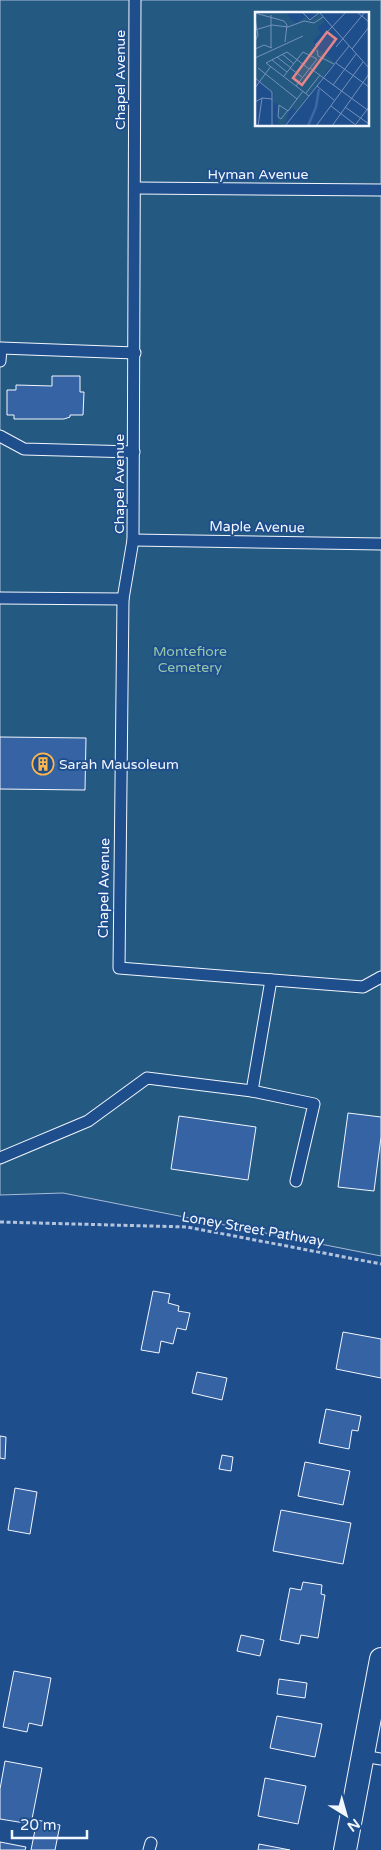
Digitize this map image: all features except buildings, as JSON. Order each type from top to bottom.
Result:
[{"type":"street","points":[[345,1850],[372,1758],[381,1658]]},
{"type":"lane","name":"Chapel Avenue","points":[[135,0],[134,540],[122,599],[119,968],[270,980]]},
{"type":"lane","name":"Hyman Avenue","points":[[135,188],[381,190]]},
{"type":"lane","points":[[0,360],[1,348],[135,353]]},
{"type":"lane","points":[[0,436],[24,449],[134,452]]},
{"type":"lane","name":"Maple Avenue","points":[[134,540],[381,544]]},
{"type":"lane","points":[[0,598],[122,599]]},
{"type":"lane","points":[[252,1091],[270,980],[363,987],[381,977]]},
{"type":"lane","points":[[0,1158],[88,1121],[147,1078],[252,1091],[314,1104],[296,1181]]},
{"type":"path","name":"Loney Street Pathway","points":[[0,1222],[187,1227],[381,1264]]},
{"type":"green space","name":"Montefiore Cemetery","points":[[0,0],[381,0],[381,1256],[63,1193],[0,1195]]},
{"type":"place","name":"Sarah Mausoleum","points":[[43,764]]}]
